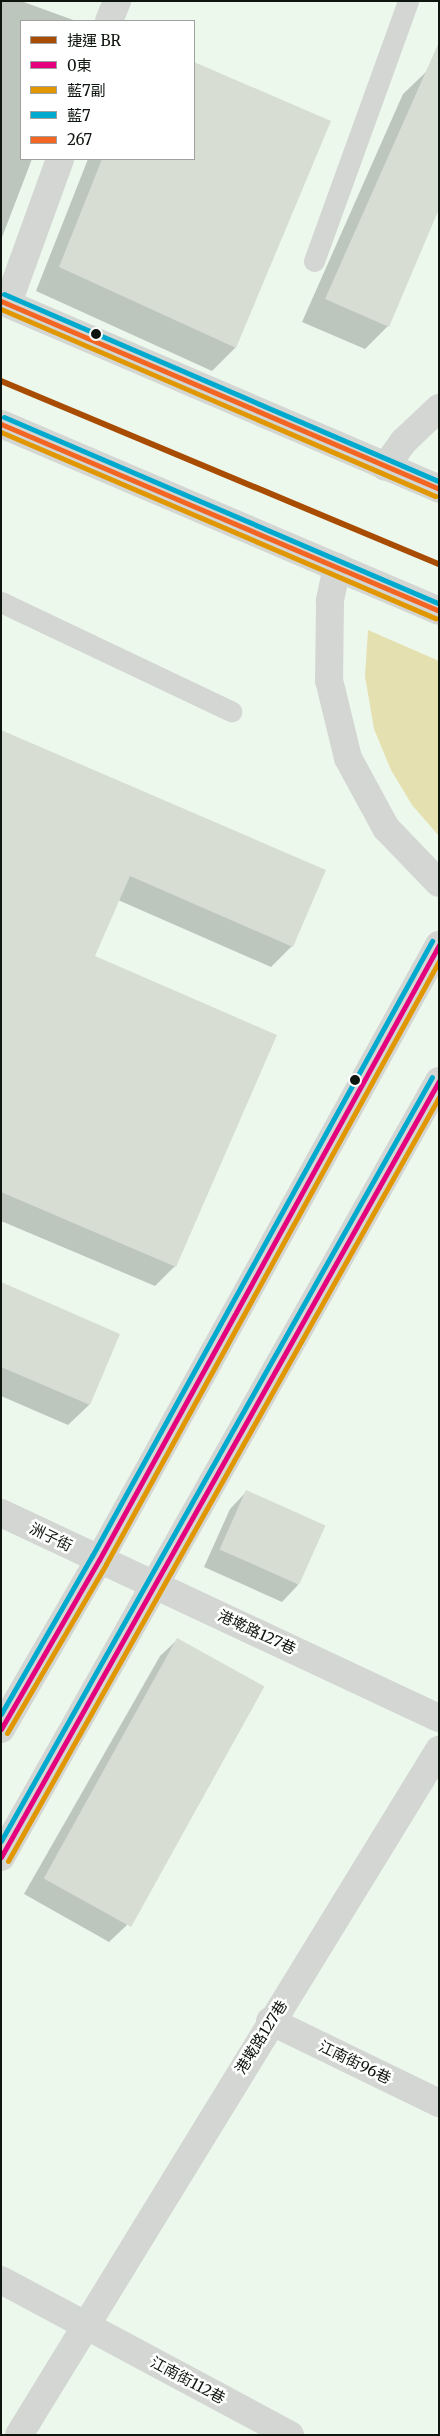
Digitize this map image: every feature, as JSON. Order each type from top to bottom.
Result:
[{"type":"street","points":[[110,20],[117,1]]},
{"type":"street","points":[[60,160],[4,302],[439,489]]},
{"type":"street","points":[[385,467],[403,442],[439,408]]},
{"type":"street","points":[[1,424],[439,612]]},
{"type":"street","points":[[337,567],[330,601],[329,680],[348,758],[386,828],[439,883]]},
{"type":"street","points":[[1,1729],[99,1560],[439,945]]},
{"type":"street","points":[[1,1857],[157,1584],[438,1083]]},
{"type":"street","name":"洲子街","points":[[1,1513],[99,1560],[157,1584]]},
{"type":"street","name":"港墘路127巷","points":[[157,1584],[439,1718]]},
{"type":"street","name":"港墘路127巷","points":[[19,2435],[270,2021],[439,1750]]},
{"type":"street","name":"江南街96巷","points":[[270,2021],[439,2103]]},
{"type":"street","name":"江南街112巷","points":[[1,2280],[290,2435]]},
{"type":"lane","points":[[314,261],[408,1]]},
{"type":"lane","points":[[1,602],[231,711]]},
{"type":"shaded area","points":[[368,630],[439,661],[439,836],[412,805],[391,770],[374,729],[365,676]]},
{"type":"building","points":[[439,42],[439,209],[389,327],[325,299]]},
{"type":"building","points":[[195,62],[331,121],[236,348],[59,267],[102,160],[195,160]]},
{"type":"building","points":[[1,730],[326,870],[293,947],[130,876],[95,956],[277,1035],[176,1267],[1,1192]]},
{"type":"building","points":[[1,1282],[120,1334],[90,1405],[1,1367]]},
{"type":"building","points":[[246,1490],[325,1525],[299,1585],[220,1549]]},
{"type":"building","points":[[177,1638],[264,1686],[131,1927],[44,1879]]},
{"type":"metro line","name":"BR","points":[[1,381],[439,564]]},
{"type":"transit line","name":"藍7","points":[[4,294],[439,481]]},
{"type":"transit line","name":"267","points":[[1,301],[439,489]]},
{"type":"transit line","name":"藍7副","points":[[1,309],[436,496]]},
{"type":"transit line","name":"藍7","points":[[4,417],[439,603]]},
{"type":"transit line","name":"267","points":[[1,424],[439,611]]},
{"type":"transit line","name":"藍7副","points":[[1,432],[436,618]]},
{"type":"transit line","name":"藍7","points":[[1,1714],[92,1556],[432,941]]},
{"type":"transit line","name":"0東","points":[[1,1729],[99,1560],[439,945]]},
{"type":"transit line","name":"藍7副","points":[[7,1733],[106,1564],[439,961]]},
{"type":"transit line","name":"藍7","points":[[1,1841],[432,1077]]},
{"type":"transit line","name":"0東","points":[[1,1857],[439,1081]]},
{"type":"transit line","name":"藍7副","points":[[8,1861],[439,1097]]}]
